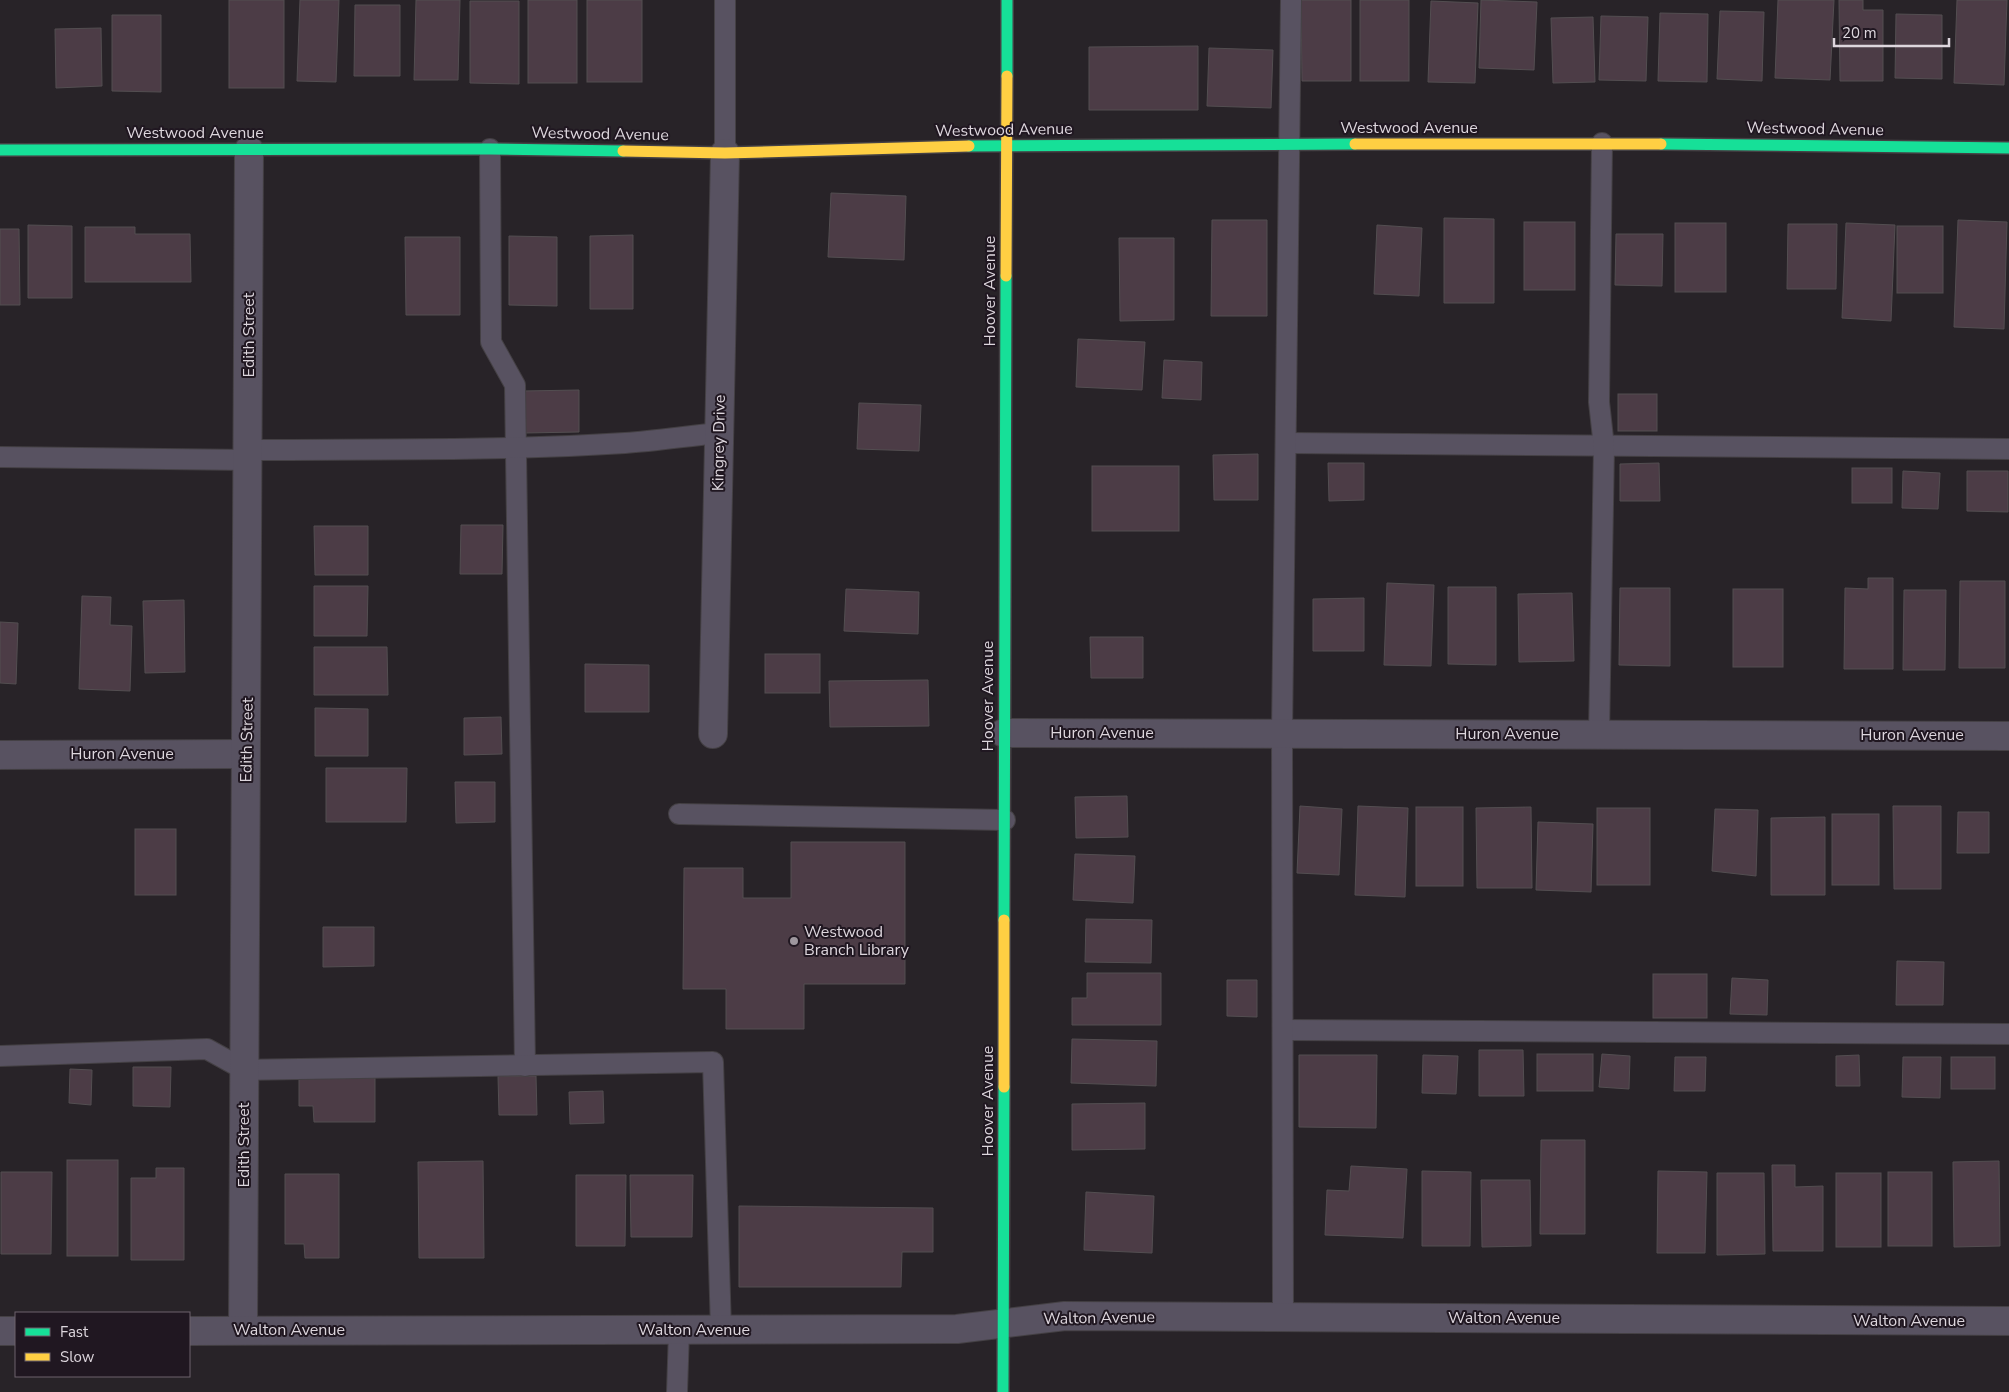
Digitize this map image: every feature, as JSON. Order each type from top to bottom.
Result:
[{"type":"street","name":"Hoover Avenue","points":[[1004,1392],[1007,0]]},
{"type":"street","name":"Westwood Avenue","points":[[0,150],[490,149],[724,153],[1008,145],[1602,144],[2009,148]]},
{"type":"street","name":"Edith Street","points":[[242,1330],[249,150]]},
{"type":"street","name":"Kingrey Drive","points":[[713,734],[724,153]]},
{"type":"street","name":"Huron Avenue","points":[[1004,733],[2009,736]]},
{"type":"street","name":"Huron Avenue","points":[[0,755],[245,754]]},
{"type":"street","name":"Walton Avenue","points":[[190,1330],[679,1331],[957,1329],[1065,1316],[2009,1321]]},
{"type":"street","points":[[0,1331],[15,1331]]},
{"type":"lane","points":[[724,153],[725,0]]},
{"type":"lane","points":[[1283,1317],[1282,733],[1291,0]]},
{"type":"lane","points":[[1599,734],[1604,447],[1599,402],[1602,144]]},
{"type":"lane","points":[[490,149],[491,342],[515,384],[525,1066]]},
{"type":"lane","points":[[0,457],[248,455],[517,447],[650,441],[719,433]]},
{"type":"lane","points":[[1286,443],[2009,449]]},
{"type":"lane","points":[[679,814],[1005,820]]},
{"type":"lane","points":[[1283,1030],[2009,1034]]},
{"type":"lane","points":[[0,1056],[207,1049],[244,1070],[713,1062],[721,1330]]},
{"type":"lane","points":[[677,1392],[679,1331]]},
{"type":"building","points":[[229,0],[284,0],[284,88],[229,88]]},
{"type":"building","points":[[300,0],[339,0],[336,82],[297,81]]},
{"type":"building","points":[[416,0],[460,0],[458,80],[414,80]]},
{"type":"building","points":[[528,0],[577,0],[577,83],[528,83]]},
{"type":"building","points":[[587,0],[642,0],[642,82],[587,82]]},
{"type":"building","points":[[1301,0],[1351,0],[1351,81],[1302,81]]},
{"type":"building","points":[[1360,0],[1409,0],[1409,81],[1360,81]]},
{"type":"building","points":[[1481,0],[1537,2],[1534,70],[1479,68]]},
{"type":"building","points":[[1778,0],[1834,0],[1830,80],[1775,78]]},
{"type":"building","points":[[1839,0],[1863,0],[1863,10],[1883,10],[1883,81],[1840,81]]},
{"type":"building","points":[[1957,0],[2007,0],[2004,85],[1954,83]]},
{"type":"building","points":[[470,1],[519,1],[519,84],[470,83]]},
{"type":"building","points":[[1431,1],[1478,3],[1475,83],[1428,82]]},
{"type":"building","points":[[355,5],[400,5],[400,76],[354,76]]},
{"type":"building","points":[[1720,11],[1764,12],[1762,81],[1717,79]]},
{"type":"building","points":[[1660,13],[1708,14],[1707,82],[1658,81]]},
{"type":"building","points":[[1896,14],[1942,15],[1942,79],[1895,78]]},
{"type":"building","points":[[112,15],[161,15],[161,92],[112,91]]},
{"type":"building","points":[[1601,16],[1648,17],[1646,81],[1599,80]]},
{"type":"building","points":[[1593,17],[1595,82],[1553,83],[1551,18]]},
{"type":"building","points":[[101,28],[102,86],[56,88],[55,29]]},
{"type":"building","points":[[1198,46],[1198,110],[1089,110],[1089,47]]},
{"type":"building","points":[[1209,48],[1273,50],[1271,108],[1207,106]]},
{"type":"building","points":[[831,193],[906,196],[904,260],[828,257]]},
{"type":"building","points":[[1444,218],[1494,219],[1494,303],[1444,303]]},
{"type":"building","points":[[1212,220],[1267,220],[1267,316],[1211,316]]},
{"type":"building","points":[[1958,220],[2007,222],[2004,329],[1954,327]]},
{"type":"building","points":[[1524,222],[1575,222],[1575,290],[1524,290]]},
{"type":"building","points":[[1675,223],[1726,223],[1726,292],[1675,292]]},
{"type":"building","points":[[1846,223],[1895,225],[1891,321],[1842,318]]},
{"type":"building","points":[[1788,224],[1837,224],[1836,289],[1787,289]]},
{"type":"building","points":[[28,225],[72,226],[72,298],[28,298]]},
{"type":"building","points":[[1377,225],[1422,228],[1419,296],[1374,294]]},
{"type":"building","points":[[1897,226],[1943,226],[1943,293],[1897,293]]},
{"type":"building","points":[[85,227],[135,227],[135,234],[190,234],[191,282],[85,282]]},
{"type":"building","points":[[0,229],[19,229],[20,305],[0,305]]},
{"type":"building","points":[[1616,234],[1663,234],[1662,286],[1615,285]]},
{"type":"building","points":[[633,235],[633,309],[590,309],[590,236]]},
{"type":"building","points":[[509,236],[557,237],[557,306],[509,305]]},
{"type":"building","points":[[405,237],[460,237],[460,315],[406,315]]},
{"type":"building","points":[[1119,238],[1174,238],[1174,320],[1120,321]]},
{"type":"building","points":[[1078,339],[1145,342],[1142,390],[1076,387]]},
{"type":"building","points":[[1164,360],[1202,362],[1201,400],[1162,398]]},
{"type":"building","points":[[579,390],[579,432],[525,433],[523,391]]},
{"type":"building","points":[[1618,394],[1657,394],[1657,431],[1618,431]]},
{"type":"building","points":[[859,403],[921,405],[919,451],[857,449]]},
{"type":"building","points":[[1258,454],[1258,500],[1214,500],[1213,455]]},
{"type":"building","points":[[1328,463],[1364,463],[1364,500],[1329,501]]},
{"type":"building","points":[[1659,463],[1660,501],[1620,501],[1620,464]]},
{"type":"building","points":[[1092,466],[1179,466],[1179,531],[1092,531]]},
{"type":"building","points":[[1852,468],[1892,468],[1892,503],[1852,503]]},
{"type":"building","points":[[1903,471],[1940,473],[1938,509],[1902,508]]},
{"type":"building","points":[[1967,471],[2008,471],[2008,512],[1967,511]]},
{"type":"building","points":[[461,525],[503,525],[502,574],[460,574]]},
{"type":"building","points":[[314,526],[368,526],[368,575],[315,575]]},
{"type":"building","points":[[1868,578],[1893,578],[1893,669],[1844,669],[1845,588],[1868,589]]},
{"type":"building","points":[[1960,581],[2005,581],[2005,668],[1959,668]]},
{"type":"building","points":[[1387,583],[1434,585],[1431,666],[1384,665]]},
{"type":"building","points":[[314,586],[368,586],[367,636],[314,636]]},
{"type":"building","points":[[1448,587],[1496,587],[1496,665],[1448,664]]},
{"type":"building","points":[[1620,588],[1670,588],[1670,666],[1619,665]]},
{"type":"building","points":[[846,589],[919,592],[918,634],[844,631]]},
{"type":"building","points":[[1733,589],[1783,589],[1783,667],[1733,667]]},
{"type":"building","points":[[1904,590],[1946,590],[1945,670],[1903,670]]},
{"type":"building","points":[[1572,593],[1574,661],[1519,662],[1518,594]]},
{"type":"building","points":[[82,596],[111,597],[110,625],[132,626],[130,691],[79,689]]},
{"type":"building","points":[[1364,598],[1364,651],[1313,651],[1313,599]]},
{"type":"building","points":[[184,600],[185,672],[145,673],[143,601]]},
{"type":"building","points":[[0,622],[18,623],[16,684],[0,683]]},
{"type":"building","points":[[1090,637],[1143,637],[1143,678],[1091,678]]},
{"type":"building","points":[[314,647],[387,647],[388,695],[314,695]]},
{"type":"building","points":[[765,654],[820,654],[820,693],[765,693]]},
{"type":"building","points":[[585,664],[649,665],[649,712],[585,712]]},
{"type":"building","points":[[928,680],[929,726],[830,727],[829,681]]},
{"type":"building","points":[[315,708],[368,709],[368,756],[315,756]]},
{"type":"building","points":[[501,717],[502,754],[464,755],[464,718]]},
{"type":"building","points":[[326,768],[407,768],[406,822],[326,822]]},
{"type":"building","points":[[455,782],[495,782],[495,822],[456,823]]},
{"type":"building","points":[[1127,796],[1128,837],[1076,838],[1075,797]]},
{"type":"building","points":[[1300,806],[1342,809],[1339,875],[1297,873]]},
{"type":"building","points":[[1358,806],[1408,808],[1405,897],[1355,895]]},
{"type":"building","points":[[1893,806],[1941,806],[1941,889],[1894,889]]},
{"type":"building","points":[[1416,807],[1463,807],[1463,886],[1416,886]]},
{"type":"building","points":[[1531,807],[1532,888],[1477,888],[1476,808]]},
{"type":"building","points":[[1597,808],[1650,808],[1650,885],[1597,885]]},
{"type":"building","points":[[1715,809],[1758,810],[1756,876],[1712,871]]},
{"type":"building","points":[[1958,812],[1989,812],[1989,853],[1957,853]]},
{"type":"building","points":[[1832,814],[1879,814],[1879,885],[1832,885]]},
{"type":"building","points":[[1825,817],[1825,895],[1771,895],[1771,818]]},
{"type":"building","points":[[1538,822],[1593,824],[1591,892],[1536,890]]},
{"type":"building","points":[[135,829],[176,829],[176,895],[135,895]]},
{"type":"building","name":"Westwood Branch Library","points":[[791,842],[905,842],[905,984],[804,984],[804,1029],[726,1029],[726,989],[683,989],[684,868],[743,868],[743,898],[791,898]]},
{"type":"building","points":[[1075,854],[1135,856],[1133,903],[1073,900]]},
{"type":"building","points":[[1086,919],[1152,920],[1151,963],[1085,962]]},
{"type":"building","points":[[323,927],[374,927],[374,966],[323,967]]},
{"type":"building","points":[[1897,961],[1944,962],[1943,1005],[1896,1005]]},
{"type":"building","points":[[1087,973],[1161,973],[1161,1025],[1072,1025],[1072,998],[1087,998]]},
{"type":"building","points":[[1653,974],[1707,974],[1707,1018],[1653,1018]]},
{"type":"building","points":[[1732,978],[1768,980],[1767,1015],[1730,1014]]},
{"type":"building","points":[[1227,980],[1257,980],[1257,1017],[1227,1016]]},
{"type":"building","points":[[1072,1039],[1157,1041],[1156,1086],[1071,1083]]},
{"type":"building","points":[[1479,1050],[1523,1050],[1524,1096],[1479,1096]]},
{"type":"building","points":[[1537,1054],[1593,1054],[1593,1091],[1537,1091]]},
{"type":"building","points":[[1602,1054],[1630,1056],[1629,1089],[1599,1087]]},
{"type":"building","points":[[1299,1055],[1377,1055],[1376,1128],[1299,1127]]},
{"type":"building","points":[[1423,1055],[1458,1056],[1456,1094],[1422,1093]]},
{"type":"building","points":[[1859,1055],[1860,1086],[1836,1086],[1836,1056]]},
{"type":"building","points":[[1675,1057],[1706,1057],[1705,1091],[1674,1091]]},
{"type":"building","points":[[1903,1057],[1941,1057],[1940,1098],[1902,1097]]},
{"type":"building","points":[[1951,1057],[1995,1057],[1995,1089],[1951,1089]]},
{"type":"building","points":[[133,1067],[171,1067],[170,1107],[133,1106]]},
{"type":"building","points":[[70,1069],[92,1070],[91,1105],[69,1103]]},
{"type":"building","points":[[498,1076],[536,1076],[537,1115],[499,1115]]},
{"type":"building","points":[[299,1077],[375,1078],[375,1122],[314,1122],[313,1106],[299,1106]]},
{"type":"building","points":[[603,1091],[604,1123],[570,1124],[569,1092]]},
{"type":"building","points":[[1145,1103],[1145,1149],[1072,1150],[1072,1104]]},
{"type":"building","points":[[1541,1140],[1585,1140],[1585,1234],[1540,1234]]},
{"type":"building","points":[[67,1160],[118,1160],[118,1256],[67,1256]]},
{"type":"building","points":[[483,1161],[484,1258],[419,1258],[418,1162]]},
{"type":"building","points":[[1999,1161],[2000,1246],[1954,1247],[1953,1162]]},
{"type":"building","points":[[1772,1165],[1795,1165],[1795,1187],[1823,1186],[1823,1251],[1773,1251]]},
{"type":"building","points":[[1351,1166],[1407,1169],[1403,1238],[1325,1235],[1327,1190],[1349,1191]]},
{"type":"building","points":[[156,1168],[184,1168],[184,1260],[131,1260],[131,1178],[156,1178]]},
{"type":"building","points":[[1422,1171],[1471,1172],[1470,1246],[1422,1246]]},
{"type":"building","points":[[1658,1171],[1707,1172],[1705,1253],[1657,1253]]},
{"type":"building","points":[[1,1172],[52,1172],[51,1254],[1,1254]]},
{"type":"building","points":[[1888,1172],[1932,1172],[1932,1246],[1888,1246]]},
{"type":"building","points":[[1717,1173],[1764,1173],[1765,1254],[1717,1255]]},
{"type":"building","points":[[1836,1173],[1881,1173],[1881,1247],[1836,1247]]},
{"type":"building","points":[[285,1174],[339,1174],[339,1258],[305,1258],[304,1244],[285,1244]]},
{"type":"building","points":[[576,1175],[626,1175],[625,1246],[576,1246]]},
{"type":"building","points":[[630,1175],[693,1175],[692,1237],[631,1237]]},
{"type":"building","points":[[1481,1180],[1530,1180],[1531,1246],[1482,1247]]},
{"type":"building","points":[[1086,1192],[1154,1196],[1152,1253],[1084,1250]]},
{"type":"building","points":[[739,1206],[933,1208],[933,1252],[902,1252],[901,1287],[739,1287]]},
{"type":"traffic: fast","points":[[1007,0],[1007,76]]},
{"type":"traffic: fast","points":[[969,146],[1355,144]]},
{"type":"traffic: fast","points":[[1661,144],[2009,148]]},
{"type":"traffic: fast","points":[[0,150],[490,149],[623,151]]},
{"type":"traffic: fast","points":[[1004,920],[1006,276]]},
{"type":"traffic: fast","points":[[1003,1392],[1004,1087]]},
{"type":"traffic: slow","points":[[1006,276],[1007,76]]},
{"type":"traffic: slow","points":[[1355,144],[1661,144]]},
{"type":"traffic: slow","points":[[623,151],[725,153],[969,146]]},
{"type":"traffic: slow","points":[[1004,920],[1004,1087]]},
{"type":"place","name":"Westwood Branch Library","points":[[794,941]]}]
